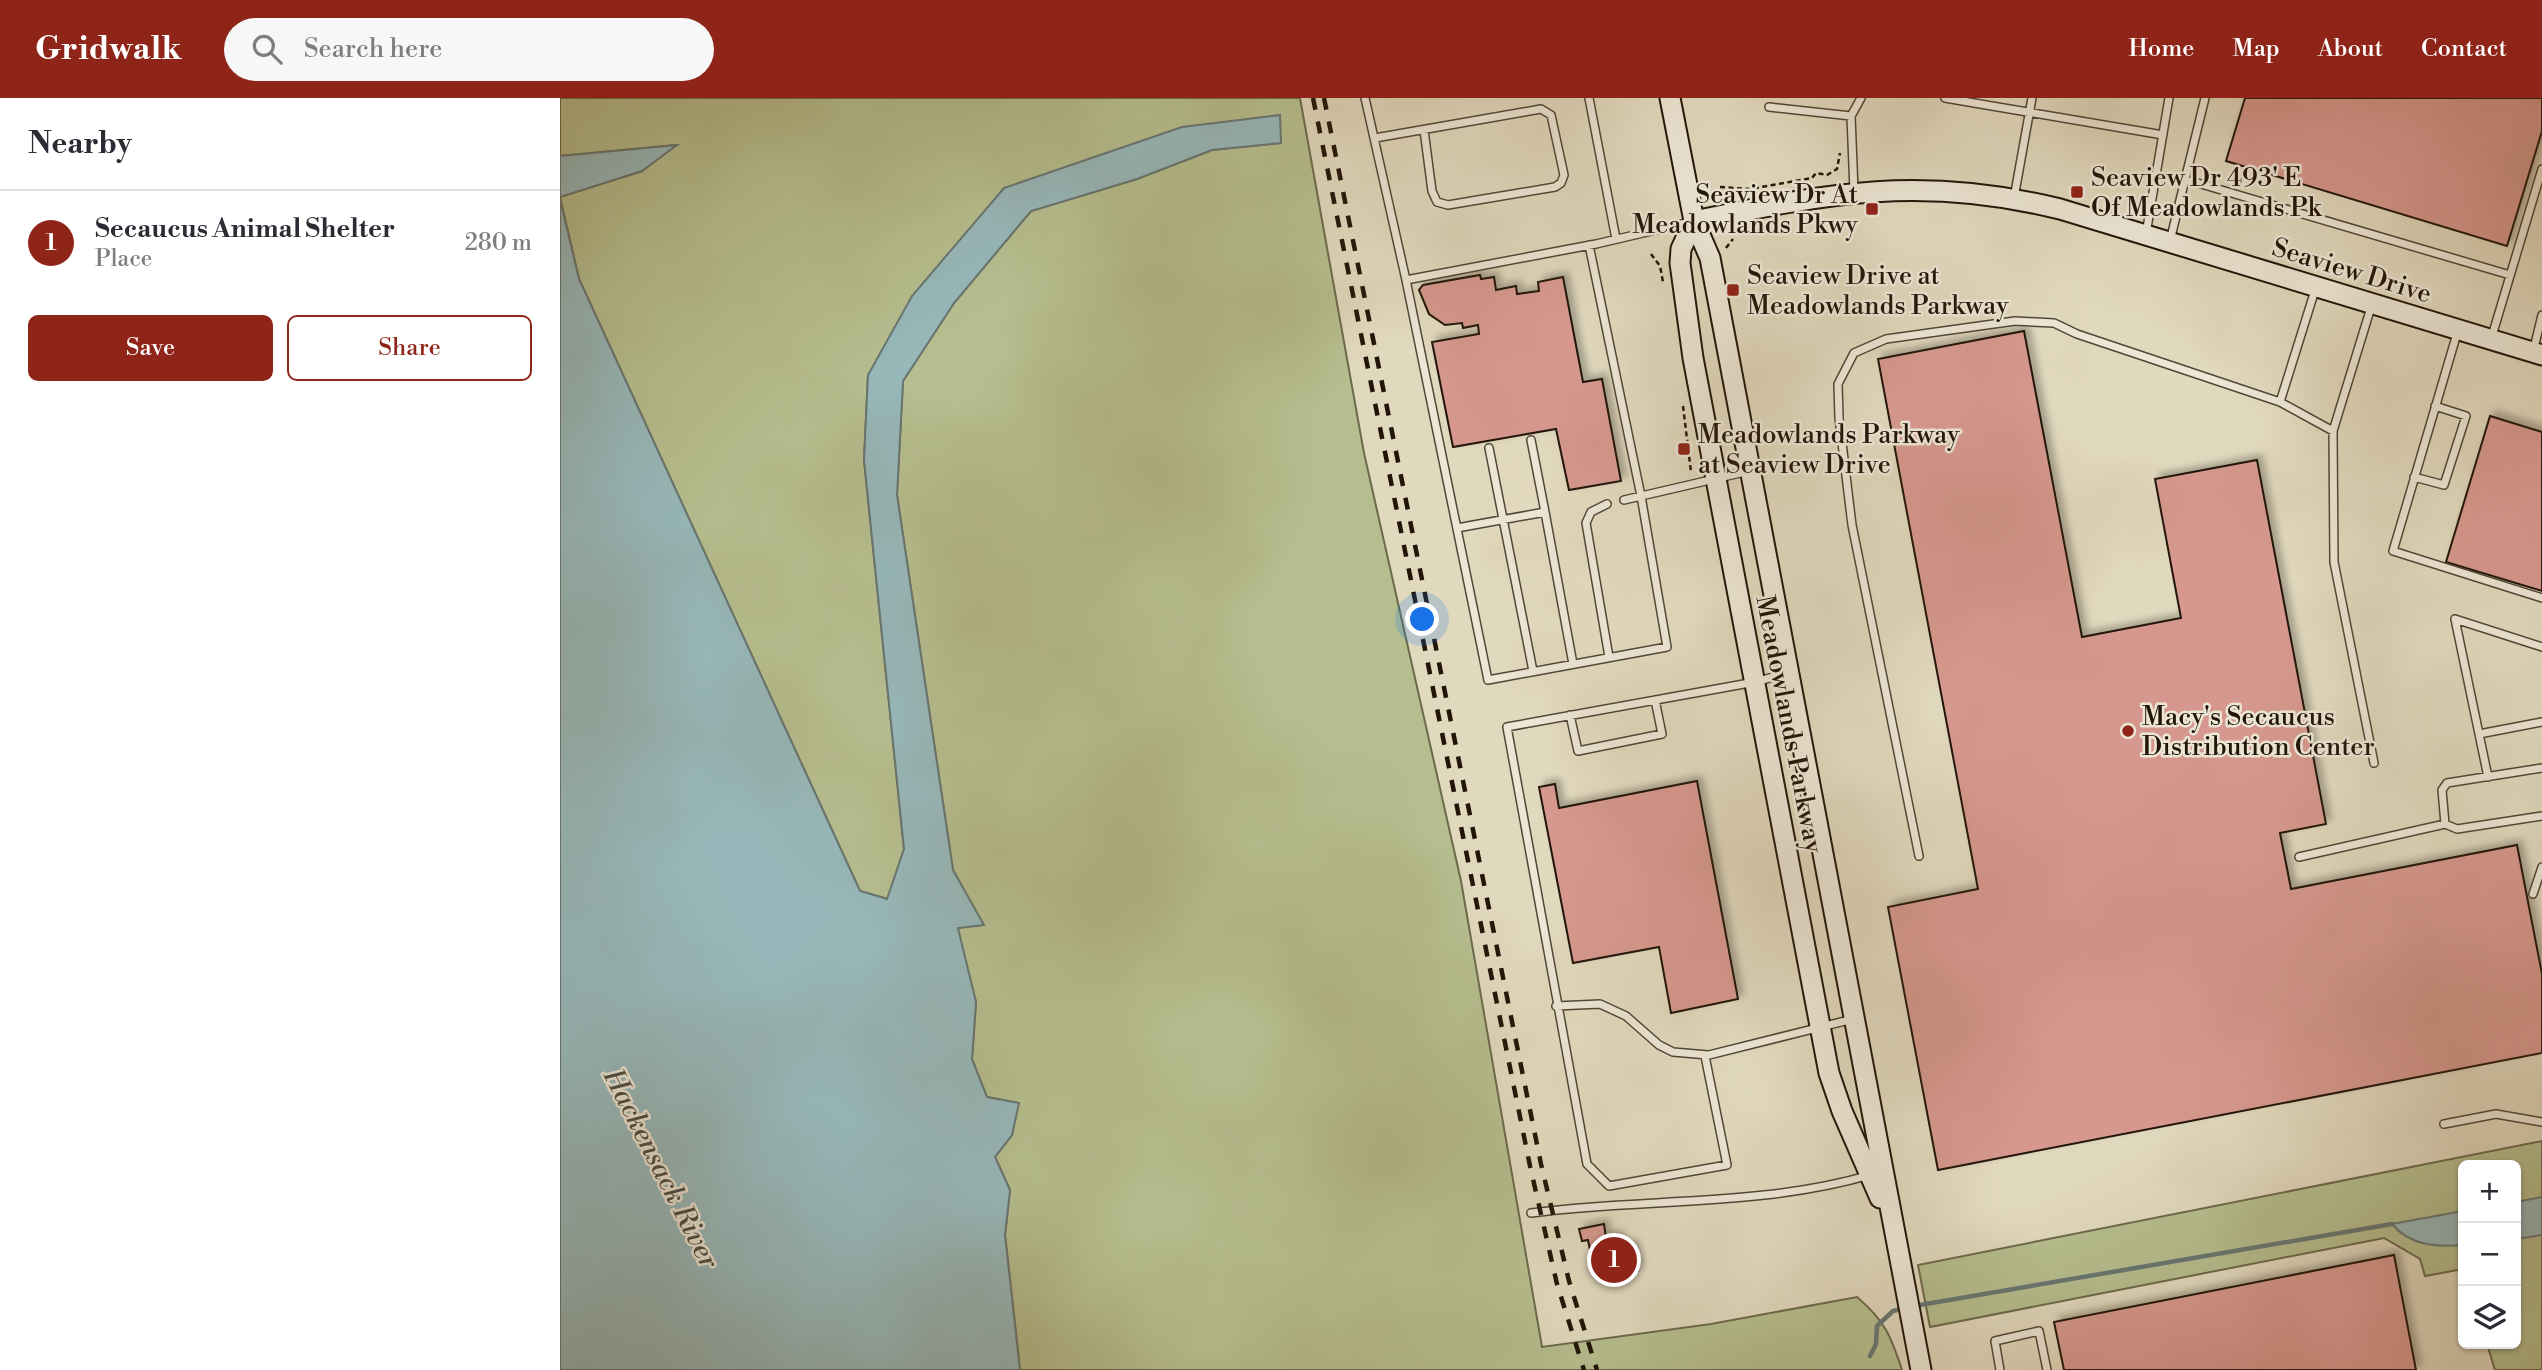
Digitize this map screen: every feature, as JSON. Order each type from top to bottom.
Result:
[{"type":"street","name":"Meadowlands Parkway","points":[[1670,98],[1694,221],[1710,258],[1921,1370]]},
{"type":"street","name":"Seaview Drive","points":[[1694,221],[1854,192],[1938,189],[2014,198],[2146,234],[2537,353]]},
{"type":"street","name":"Meadowlands Parkway","points":[[1694,221],[1681,248],[1680,263],[1693,358],[1821,1029],[1835,1093],[1894,1229]]},
{"type":"lane","points":[[1365,98],[1406,280],[1488,680],[1667,646],[1641,496],[1589,245]]},
{"type":"lane","points":[[1589,98],[1616,239]]},
{"type":"lane","points":[[1854,192],[1851,116],[1861,98]]},
{"type":"lane","points":[[1945,98],[2163,135]]},
{"type":"lane","points":[[2014,198],[2032,98]]},
{"type":"lane","points":[[2146,234],[2169,98]]},
{"type":"lane","points":[[2170,242],[2205,98]]},
{"type":"lane","points":[[1769,107],[1851,116]]},
{"type":"lane","points":[[1375,138],[1541,109],[1551,115],[1564,175],[1562,183],[1555,187],[1448,205],[1437,202],[1432,191],[1424,130]]},
{"type":"lane","points":[[2491,339],[2542,170]]},
{"type":"lane","points":[[2185,179],[2510,275]]},
{"type":"lane","points":[[1406,280],[1589,245],[1694,221]]},
{"type":"lane","points":[[2280,402],[2316,286]]},
{"type":"lane","points":[[2372,303],[2333,431],[2334,562],[2374,763]]},
{"type":"lane","points":[[2537,353],[2542,315]]},
{"type":"lane","points":[[1920,856],[1851,512],[1839,418],[1838,384],[1854,354],[1886,340],[2015,321],[2054,323],[2077,334],[2280,402],[2333,431]]},
{"type":"lane","points":[[2458,329],[2393,551],[2542,598]]},
{"type":"lane","points":[[2414,477],[2444,485],[2466,416],[2435,406]]},
{"type":"lane","points":[[1531,440],[1573,664]]},
{"type":"lane","points":[[1489,448],[1533,671]]},
{"type":"lane","points":[[1624,500],[1750,471]]},
{"type":"lane","points":[[1607,504],[1591,512],[1586,523],[1609,657]]},
{"type":"lane","points":[[1457,528],[1545,512]]},
{"type":"lane","points":[[2488,777],[2455,619],[2542,647]]},
{"type":"lane","points":[[1708,1055],[1705,1056],[1727,1165],[1609,1186],[1587,1164],[1507,727],[1755,682],[1788,673]]},
{"type":"lane","points":[[1570,715],[1577,751],[1662,734],[1655,700]]},
{"type":"lane","points":[[2479,734],[2542,722]]},
{"type":"lane","points":[[2445,824],[2442,790],[2447,783],[2542,768]]},
{"type":"lane","points":[[2299,857],[2445,824],[2457,829],[2542,816]]},
{"type":"lane","points":[[2533,894],[2542,867]]},
{"type":"lane","points":[[1556,1006],[1600,1004],[1626,1016],[1659,1045],[1672,1052],[1708,1055],[1854,1019]]},
{"type":"lane","points":[[2444,1124],[2496,1114],[2542,1122]]},
{"type":"lane","points":[[1531,1213],[1608,1203],[1681,1204],[1840,1182],[1870,1175]]},
{"type":"lane","points":[[2000,1370],[1994,1340],[2039,1331],[2047,1370]]},
{"type":"path","points":[[1720,187],[1750,189],[1812,177],[1816,173],[1827,175],[1837,169],[1841,148]]},
{"type":"path","points":[[1726,248],[1734,239]]},
{"type":"path","points":[[1651,254],[1657,261]]},
{"type":"green space","points":[[560,98],[1300,98],[1364,453],[1461,881],[1542,1347],[1711,1324],[1857,1297],[1886,1330],[1902,1370],[1020,1370],[1005,1235],[1010,1190],[995,1157],[1012,1135],[1018,1103],[987,1097],[972,1059],[976,1002],[957,928],[983,925],[953,870],[897,495],[903,381],[954,303],[1031,211],[1137,179],[1212,150],[1280,143],[1280,115],[1004,188],[868,375],[864,460],[904,849],[888,899],[860,891],[579,279],[560,197],[642,171],[675,145],[560,156]]},
{"type":"green space","points":[[2542,1141],[2542,1370],[2495,1370],[2489,1349],[2521,1349],[2521,1160],[2458,1160],[2458,1270],[2425,1276],[2420,1259],[2384,1238],[1930,1327],[1918,1265]]},
{"type":"water","name":"Hackensack River","points":[[1280,115],[1281,143],[1212,150],[1137,179],[1031,211],[954,303],[903,381],[897,495],[953,870],[984,925],[958,928],[976,1002],[972,1059],[987,1097],[1019,1103],[1012,1135],[995,1157],[1010,1190],[1005,1235],[1020,1370],[560,1370],[560,199],[579,279],[860,891],[887,899],[904,849],[864,460],[868,375],[912,296],[1004,188],[1182,127]]},
{"type":"water","points":[[677,145],[642,171],[560,197],[560,156]]},
{"type":"water","points":[[2542,1197],[2542,1235],[2521,1238],[2521,1201]]},
{"type":"water","points":[[2458,1212],[2458,1245],[2425,1244],[2407,1237],[2392,1224]]},
{"type":"building","points":[[2245,98],[2542,98],[2542,131],[2507,246],[2226,161]]},
{"type":"building","points":[[1480,275],[1481,279],[1494,277],[1496,290],[1516,286],[1517,294],[1539,291],[1538,282],[1563,277],[1583,382],[1602,379],[1621,481],[1569,490],[1556,429],[1453,447],[1432,342],[1479,334],[1478,325],[1463,328],[1462,323],[1445,325],[1429,314],[1419,290],[1423,285]]},
{"type":"building","name":"Macy's Secaucus Distribution Center","points":[[2024,331],[2082,637],[2181,618],[2155,479],[2257,460],[2326,824],[2280,833],[2291,889],[2517,845],[2542,974],[2542,1053],[1938,1170],[1888,907],[1978,889],[1878,359]]},
{"type":"building","points":[[2490,416],[2542,432],[2542,591],[2446,562]]},
{"type":"building","points":[[1697,781],[1738,999],[1671,1013],[1659,947],[1573,963],[1539,787],[1555,784],[1559,808]]},
{"type":"building","points":[[1604,1224],[1606,1238],[1618,1236],[1620,1249],[1633,1246],[1638,1271],[1625,1273],[1626,1281],[1614,1283],[1613,1275],[1596,1278],[1588,1240],[1582,1241],[1579,1229]]},
{"type":"building","points":[[2394,1255],[2416,1370],[2064,1370],[2054,1322]]},
{"type":"waterway","points":[[1914,1306],[2392,1224]]},
{"type":"waterway","points":[[1870,1356],[1876,1344],[1877,1326],[1893,1311],[1905,1308]]},
{"type":"railway","points":[[1313,98],[1530,1166],[1557,1284],[1584,1370]]},
{"type":"railway","points":[[1324,98],[1541,1164],[1569,1281],[1597,1370]]},
{"type":"place","name":"Seaview Dr 493' E Of Meadowlands Pk","points":[[2077,192]]},
{"type":"place","name":"Seaview Dr At Meadowlands Pkwy","points":[[1872,209]]},
{"type":"place","name":"Seaview Drive at Meadowlands Parkway","points":[[1733,290]]},
{"type":"place","name":"Meadowlands Parkway at Seaview Drive","points":[[1684,449]]},
{"type":"place","name":"Macy's Secaucus Distribution Center","points":[[2128,731]]},
{"type":"place","name":"Secaucus Animal Shelter","points":[[1614,1260]]}]
